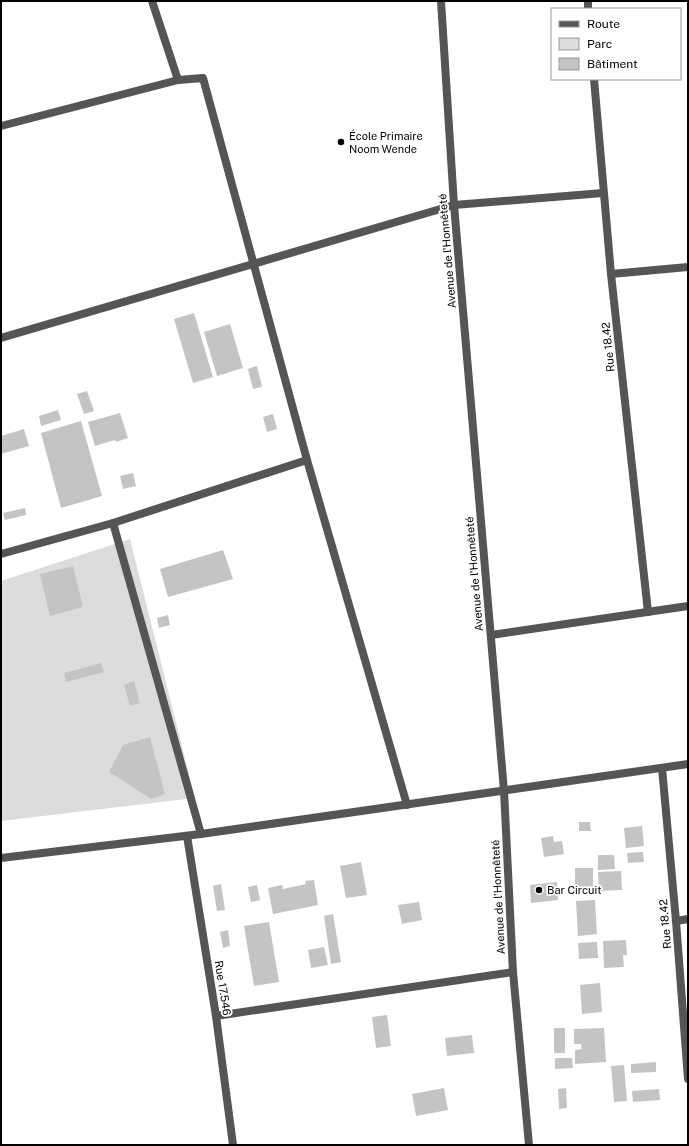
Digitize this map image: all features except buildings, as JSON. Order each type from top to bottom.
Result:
[{"type":"street","points":[[152,1],[178,80]]},
{"type":"street","name":"Avenue de l'Honnêteté","points":[[441,1],[454,205],[504,791],[513,972],[526,1145]]},
{"type":"street","points":[[1,126],[178,80],[203,78],[307,460],[407,806]]},
{"type":"street","name":"Rue 18.42","points":[[594,80],[611,274],[648,612]]},
{"type":"street","points":[[1,338],[454,205],[603,193]]},
{"type":"street","points":[[611,274],[688,267]]},
{"type":"street","points":[[1,554],[113,523],[307,460]]},
{"type":"street","points":[[113,523],[201,834]]},
{"type":"street","points":[[491,635],[688,606]]},
{"type":"street","points":[[1,858],[187,836],[407,806],[688,764]]},
{"type":"street","name":"Rue 18.42","points":[[662,768],[676,921],[688,1079]]},
{"type":"street","name":"Rue 17.546","points":[[187,836],[216,1016],[233,1145]]},
{"type":"street","points":[[676,921],[688,919]]},
{"type":"street","points":[[216,1016],[513,972]]},
{"type":"green space","points":[[130,539],[195,798],[1,821],[1,581]]},
{"type":"place","name":"École Primaire Noom Wende","points":[[341,142]]},
{"type":"place","name":"Bar Circuit","points":[[539,890]]}]
